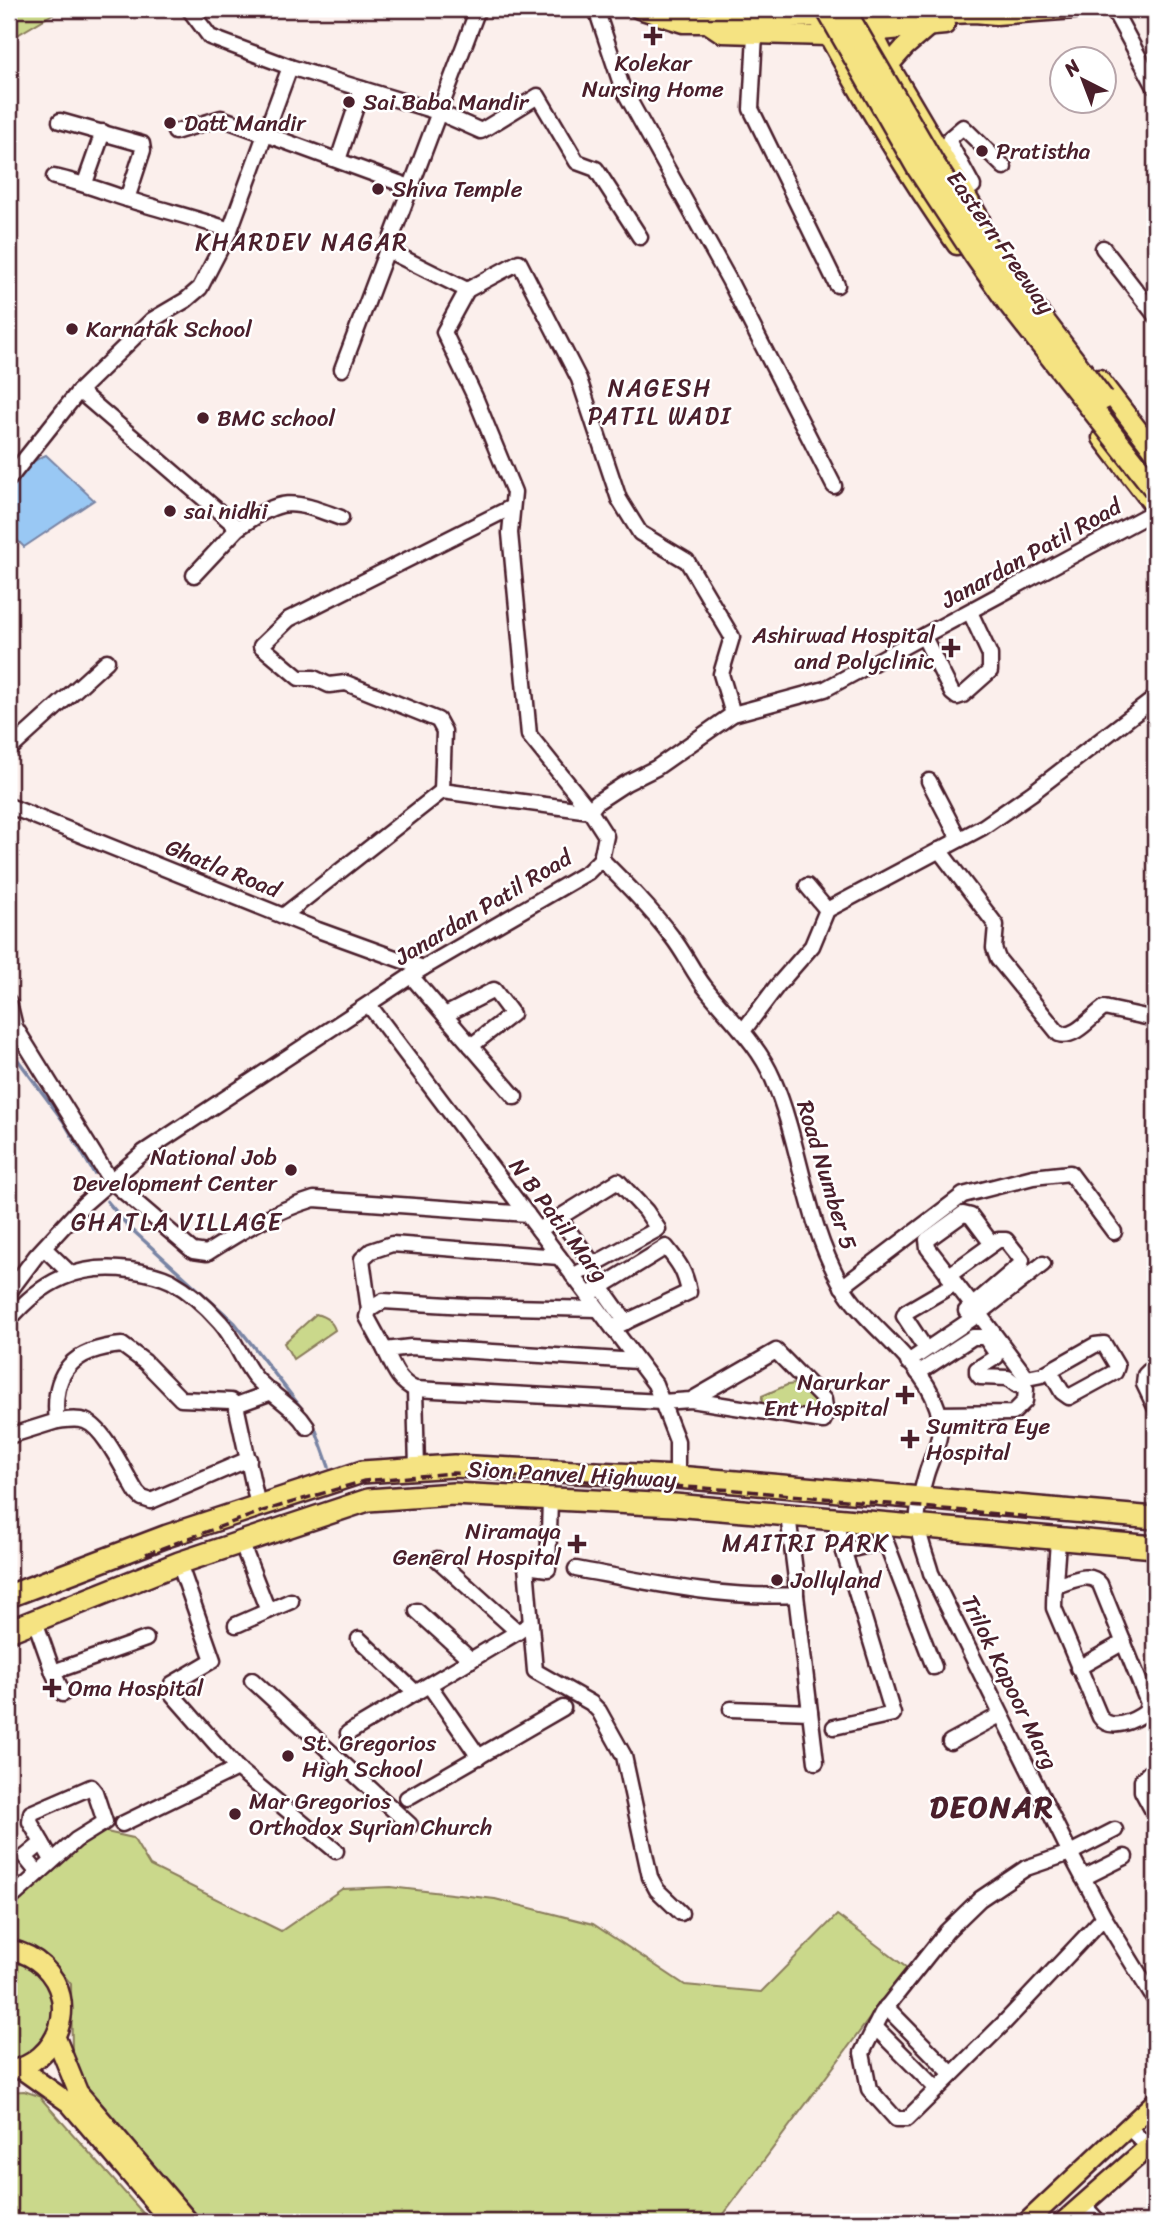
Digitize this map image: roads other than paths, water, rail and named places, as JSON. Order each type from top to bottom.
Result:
[{"type":"highway","name":"Eastern Freeway","points":[[842,9],[933,163],[983,241],[1155,467]]},
{"type":"highway","name":"Eastern Freeway","points":[[820,12],[975,255],[1009,303],[1155,489]]},
{"type":"highway","name":"Sion Panvel Highway","points":[[9,1596],[167,1536],[362,1472],[454,1466],[677,1477],[1155,1518]]},
{"type":"highway","name":"Sion Panvel Highway","points":[[9,1631],[179,1563],[368,1500],[453,1494],[674,1505],[834,1520],[883,1532],[918,1525],[1155,1547]]},
{"type":"main road","points":[[639,9],[684,16],[707,23],[722,33],[828,36],[872,32],[975,13],[996,15],[1075,9]]},
{"type":"main road","points":[[900,9],[928,21]]},
{"type":"main road","points":[[707,23],[741,13],[862,11],[928,21]]},
{"type":"main road","points":[[862,11],[889,65],[952,160],[989,233],[1155,452]]},
{"type":"main road","points":[[820,12],[828,36],[943,225],[999,305],[1155,509]]},
{"type":"main road","points":[[889,65],[928,21]]},
{"type":"main road","points":[[9,1949],[28,1955],[44,1966],[55,1982],[61,2000],[61,2020],[47,2051],[35,2062],[15,2070]]},
{"type":"main road","points":[[55,2038],[78,2092],[189,2222]]},
{"type":"main road","points":[[15,2070],[69,2103],[171,2222]]},
{"type":"main road","points":[[1027,2222],[1155,2102]]},
{"type":"main road","points":[[1063,2222],[1153,2147]]},
{"type":"street","points":[[189,9],[210,37],[290,66],[438,112],[481,131],[538,96],[577,162],[596,169],[640,237]]},
{"type":"street","points":[[342,369],[478,9]]},
{"type":"street","points":[[596,9],[622,87],[729,280],[834,486]]},
{"type":"street","points":[[1113,9],[1155,87]]},
{"type":"street","points":[[755,34],[751,109],[836,285]]},
{"type":"street","points":[[9,479],[79,391],[152,320],[186,300],[200,288],[230,230],[262,133],[290,66]]},
{"type":"street","points":[[338,160],[362,89]]},
{"type":"street","points":[[175,132],[221,118],[410,187]]},
{"type":"street","points":[[60,121],[139,142],[143,146],[127,199]]},
{"type":"street","points":[[973,186],[952,160],[950,138],[963,127],[1004,167]]},
{"type":"street","points":[[85,183],[103,132]]},
{"type":"street","points":[[54,177],[85,183],[127,199],[191,216],[230,230]]},
{"type":"street","points":[[1103,248],[1155,315]]},
{"type":"street","points":[[387,250],[467,289]]},
{"type":"street","points":[[590,811],[529,736],[510,533],[514,492],[475,397],[444,332],[467,289],[519,262],[579,379],[619,499],[640,533],[687,561],[732,637],[721,674],[733,714]]},
{"type":"street","points":[[79,391],[238,528]]},
{"type":"street","points":[[194,575],[238,528],[279,503],[297,504],[341,518]]},
{"type":"street","points":[[442,791],[444,731],[438,720],[346,683],[329,685],[314,678],[299,678],[261,646],[289,619],[512,508]]},
{"type":"street","name":"Janardan Patil Road","points":[[9,1292],[84,1204],[144,1152],[417,972],[588,872],[601,859],[606,836],[590,811],[626,783],[656,768],[733,714],[825,689],[1155,509]]},
{"type":"street","points":[[924,637],[952,694],[957,697],[963,695],[990,671],[990,655],[970,612]]},
{"type":"street","points":[[9,750],[107,661]]},
{"type":"street","points":[[743,1031],[812,946],[827,909],[983,827],[1032,793],[1155,698]]},
{"type":"street","points":[[929,781],[959,839]]},
{"type":"street","points":[[283,916],[442,791],[590,811]]},
{"type":"street","name":"Ghatla Road","points":[[9,806],[417,972]]},
{"type":"street","points":[[939,850],[996,925],[994,948],[998,958],[1059,1034],[1072,1034],[1104,1008],[1155,1019]]},
{"type":"street","name":"Road Number 5","points":[[601,859],[672,937],[702,984],[743,1031],[772,1076],[789,1121],[796,1156],[828,1261],[842,1287],[918,1373],[939,1414]]},
{"type":"street","points":[[807,886],[827,909]]},
{"type":"street","points":[[417,972],[445,1015],[515,1097]]},
{"type":"street","points":[[445,1015],[494,990],[512,1014],[471,1046]]},
{"type":"street","points":[[9,1002],[15,1027],[110,1180],[193,1251],[206,1253],[284,1208],[314,1199],[527,1214]]},
{"type":"street","name":"N B Patil Marg","points":[[369,1005],[587,1295],[598,1309],[619,1325],[637,1360],[655,1384],[677,1441],[677,1477]]},
{"type":"street","points":[[842,1287],[963,1195],[1033,1177],[1070,1172],[1114,1232]]},
{"type":"street","points":[[539,1230],[618,1181],[659,1229],[573,1276]]},
{"type":"street","points":[[992,1244],[971,1216],[963,1214],[927,1240],[928,1248],[975,1310],[992,1339],[1027,1378],[1042,1376],[1050,1371],[1095,1345],[1104,1344],[1117,1366],[1115,1372],[1069,1397],[1062,1392],[1050,1371]]},
{"type":"street","points":[[559,1218],[594,1265]]},
{"type":"street","points":[[905,1358],[921,1342],[975,1310],[1021,1264],[1022,1260],[1006,1240],[998,1240],[992,1244],[951,1280],[906,1312],[904,1317],[921,1342]]},
{"type":"street","points":[[559,1256],[392,1244],[371,1251],[362,1259],[369,1310],[367,1317],[400,1378],[415,1389],[662,1402],[691,1399],[823,1422],[825,1415],[824,1400],[776,1351],[691,1399]]},
{"type":"street","points":[[587,1295],[666,1247],[685,1272],[689,1292],[619,1325],[601,1287]]},
{"type":"street","points":[[44,1248],[71,1274]]},
{"type":"street","points":[[905,1358],[1043,1264]]},
{"type":"street","points":[[9,1320],[27,1298],[54,1280],[71,1274],[117,1268],[170,1280],[200,1301],[223,1325],[252,1374],[289,1405],[307,1427]]},
{"type":"street","points":[[369,1310],[383,1301],[598,1309]]},
{"type":"street","points":[[918,1373],[973,1337],[992,1339]]},
{"type":"street","points":[[992,1339],[996,1357],[977,1369],[977,1373],[980,1377],[1017,1384]]},
{"type":"street","points":[[57,1421],[55,1404],[60,1380],[68,1368],[81,1355],[99,1347],[122,1345],[181,1399],[231,1401],[236,1405],[258,1506]]},
{"type":"street","points":[[385,1350],[411,1347],[637,1360]]},
{"type":"street","points":[[918,1525],[925,1478],[938,1440],[941,1421],[939,1414],[1013,1413],[1025,1401],[1017,1384],[1021,1370]]},
{"type":"street","points":[[1149,1371],[1145,1374],[1144,1384],[1155,1407]]},
{"type":"street","points":[[415,1389],[417,1469]]},
{"type":"street","points":[[236,1405],[272,1392]]},
{"type":"street","points":[[9,1436],[57,1421],[86,1421],[98,1428],[137,1493],[142,1498],[151,1500],[249,1459]]},
{"type":"street","points":[[550,1499],[548,1569],[526,1566],[525,1628],[535,1671],[591,1703],[598,1711],[624,1756],[650,1877],[657,1890],[681,1913]]},
{"type":"street","points":[[788,1516],[816,1762]]},
{"type":"street","points":[[834,1520],[893,1714],[834,1727]]},
{"type":"street","name":"Trilok Kapoor Marg","points":[[918,1525],[931,1573],[1000,1715],[1104,1917],[1155,2000]]},
{"type":"street","points":[[844,1551],[883,1532],[934,1668]]},
{"type":"street","points":[[1055,1586],[1086,1577],[1096,1579],[1148,1703],[1142,1716],[1113,1726],[1107,1725],[1100,1717],[1055,1613],[1055,1586],[1058,1539]]},
{"type":"street","points":[[241,1542],[268,1611]]},
{"type":"street","points":[[437,1559],[525,1628]]},
{"type":"street","points":[[179,1563],[212,1660],[172,1684],[173,1695],[237,1768],[337,1851]]},
{"type":"street","points":[[576,1569],[723,1592],[796,1595]]},
{"type":"street","points":[[236,1625],[291,1601]]},
{"type":"street","points":[[417,1611],[471,1660]]},
{"type":"street","points":[[35,1621],[63,1694]]},
{"type":"street","points":[[348,1733],[525,1628]]},
{"type":"street","points":[[53,1672],[146,1639]]},
{"type":"street","points":[[359,1639],[416,1693]]},
{"type":"street","points":[[1078,1668],[1124,1642]]},
{"type":"street","points":[[252,1680],[410,1825]]},
{"type":"street","points":[[429,1685],[479,1756]]},
{"type":"street","points":[[407,1798],[563,1708]]},
{"type":"street","points":[[732,1709],[810,1712]]},
{"type":"street","points":[[950,1742],[1000,1715]]},
{"type":"street","points":[[122,1824],[237,1768]]},
{"type":"street","points":[[1155,1770],[1142,1780],[1142,1791],[1155,1815]]},
{"type":"street","points":[[9,1900],[76,1840],[105,1822],[94,1789],[87,1788],[32,1811],[30,1822],[52,1860]]},
{"type":"street","points":[[880,2031],[886,2007],[947,1931],[980,1899],[1026,1868],[1070,1853],[1115,1829]]},
{"type":"street","points":[[38,1873],[25,1857],[42,1843]]},
{"type":"street","points":[[1083,1878],[1125,1857]]},
{"type":"street","points":[[897,2018],[880,2031],[862,2053],[869,2089],[896,2119],[907,2119],[1104,1917]]},
{"type":"street","points":[[886,2007],[952,2074]]},
{"type":"street","points":[[880,2031],[937,2090]]},
{"type":"street","points":[[922,2075],[937,2059]]},
{"type":"street","points":[[1128,2127],[1153,2147]]},
{"type":"street","points":[[1083,2205],[1099,2222]]},
{"type":"water","points":[[46,455],[94,500],[24,547],[9,532],[9,495],[20,474]]},
{"type":"waterway","points":[[9,1048],[64,1122],[94,1173]]},
{"type":"waterway","points":[[107,1201],[128,1226],[235,1323],[306,1414]]},
{"type":"waterway","points":[[310,1420],[329,1467]]},
{"type":"railway","points":[[146,1554],[263,1511],[364,1481],[453,1473],[736,1490],[1031,1517]]},
{"type":"place","name":"Kolekar Nursing Home","points":[[653,36]]},
{"type":"place","name":"Sai Baba Mandir","points":[[349,102]]},
{"type":"place","name":"Datt Mandir","points":[[170,123]]},
{"type":"place","name":"Pratistha","points":[[982,151]]},
{"type":"place","name":"Shiva Temple","points":[[378,189]]},
{"type":"place","name":"Karnatak School","points":[[72,329]]},
{"type":"place","name":"BMC school","points":[[203,418]]},
{"type":"place","name":"sai nidhi","points":[[170,511]]},
{"type":"place","name":"Ashirwad Hospital and Polyclinic","points":[[951,648]]},
{"type":"place","name":"National Job Development Center","points":[[291,1170]]},
{"type":"place","name":"Narurkar Ent Hospital","points":[[905,1395]]},
{"type":"place","name":"Sumitra Eye Hospital","points":[[910,1439]]},
{"type":"place","name":"Niramaya General Hospital","points":[[577,1544]]},
{"type":"place","name":"Jollyland","points":[[777,1580]]},
{"type":"place","name":"Oma Hospital","points":[[52,1688]]},
{"type":"place","name":"St. Gregorios High School","points":[[288,1756]]},
{"type":"place","name":"Mar Gregorios Orthodox Syrian Church","points":[[235,1814]]},
{"type":"district","name":"KHARDEV NAGAR","points":[[302,242]]},
{"type":"district","name":"NAGESH PATIL WADI","points":[[660,402]]},
{"type":"district","name":"GHATLA VILLAGE","points":[[177,1222]]},
{"type":"district","name":"MAITRI PARK","points":[[806,1543]]},
{"type":"district","name":"DEONAR","points":[[992,1807]]}]
